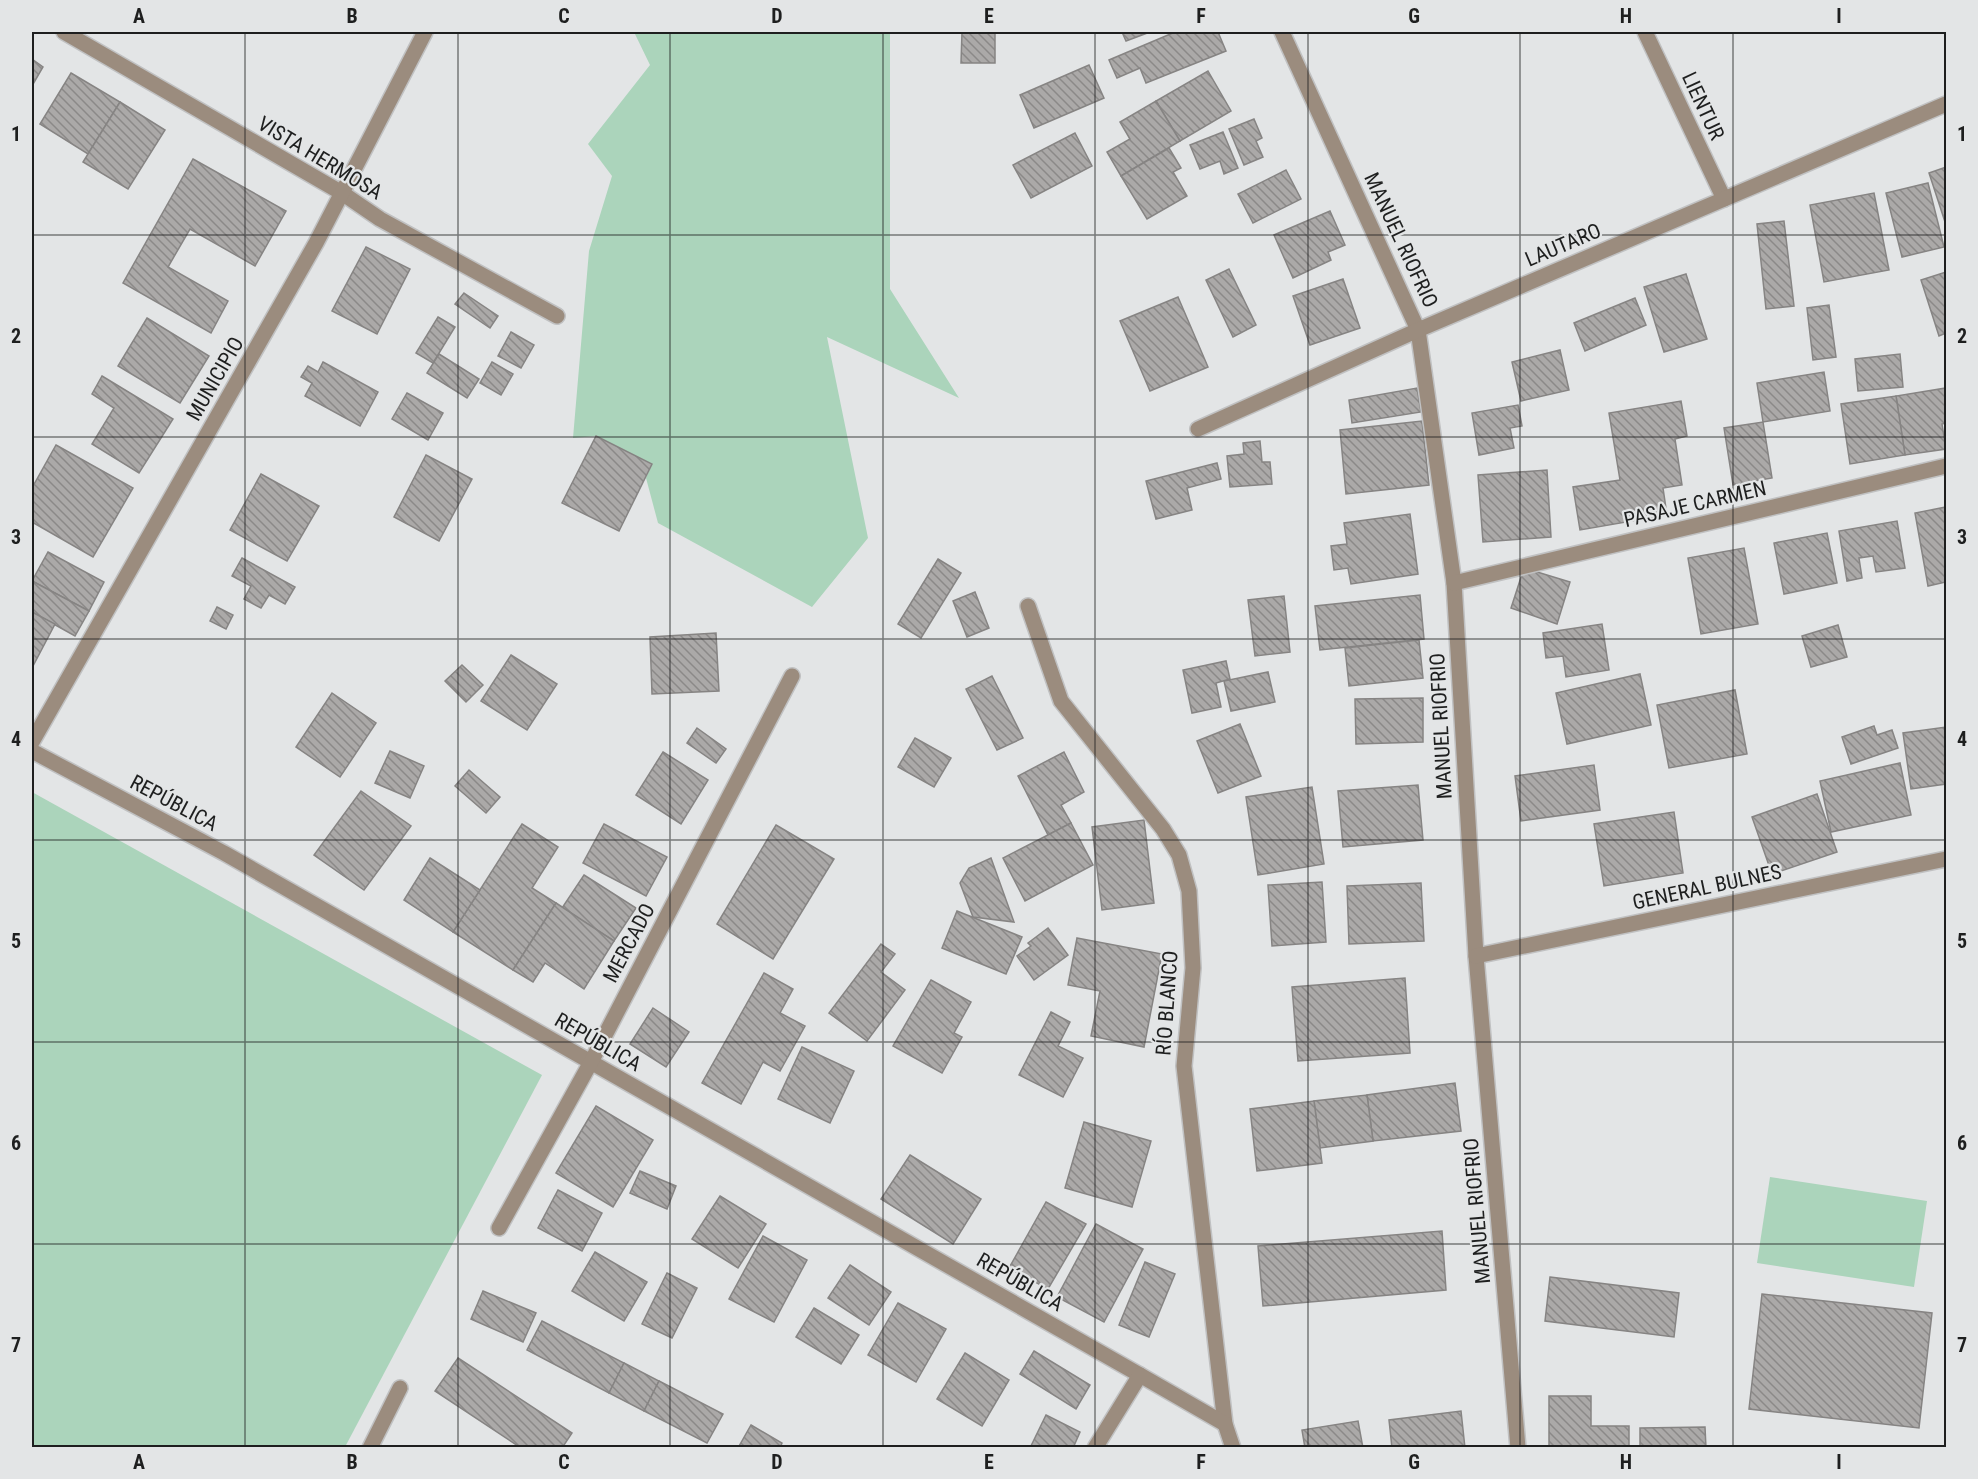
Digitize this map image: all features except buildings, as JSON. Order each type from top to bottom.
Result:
[{"type":"street","name":"VISTA HERMOSA","points":[[64,32],[342,193],[380,219],[557,316]]},
{"type":"street","name":"MUNICIPIO","points":[[32,742],[310,253],[425,32]]},
{"type":"street","name":"MANUEL RIOFRIO","points":[[1282,32],[1418,330],[1454,583],[1476,956],[1518,1448]]},
{"type":"street","name":"LIENTUR","points":[[1645,32],[1724,199]]},
{"type":"street","name":"LAUTARO","points":[[1198,429],[1418,330],[1947,104]]},
{"type":"street","name":"PASAJE CARMEN","points":[[1454,583],[1947,466]]},
{"type":"street","name":"RÍO BLANCO","points":[[1028,606],[1061,701],[1162,829],[1179,855],[1189,891],[1193,968],[1184,1066],[1225,1424],[1233,1448]]},
{"type":"street","name":"MERCADO","points":[[499,1228],[591,1062],[792,676]]},
{"type":"street","name":"REPÚBLICA","points":[[32,751],[224,853],[1225,1424]]},
{"type":"street","name":"GENERAL BULNES","points":[[1476,956],[1947,859]]},
{"type":"street","points":[[1095,1448],[1140,1375]]},
{"type":"street","points":[[370,1448],[400,1388]]},
{"type":"green space","points":[[634,32],[890,32],[890,289],[959,398],[827,337],[868,538],[812,607],[658,523],[646,478],[652,464],[596,436],[573,438],[589,251],[612,176],[588,144],[650,65]]},
{"type":"green space","points":[[32,792],[542,1075],[345,1447],[32,1447]]},
{"type":"green space","points":[[1770,1177],[1927,1201],[1914,1287],[1757,1263]]}]
